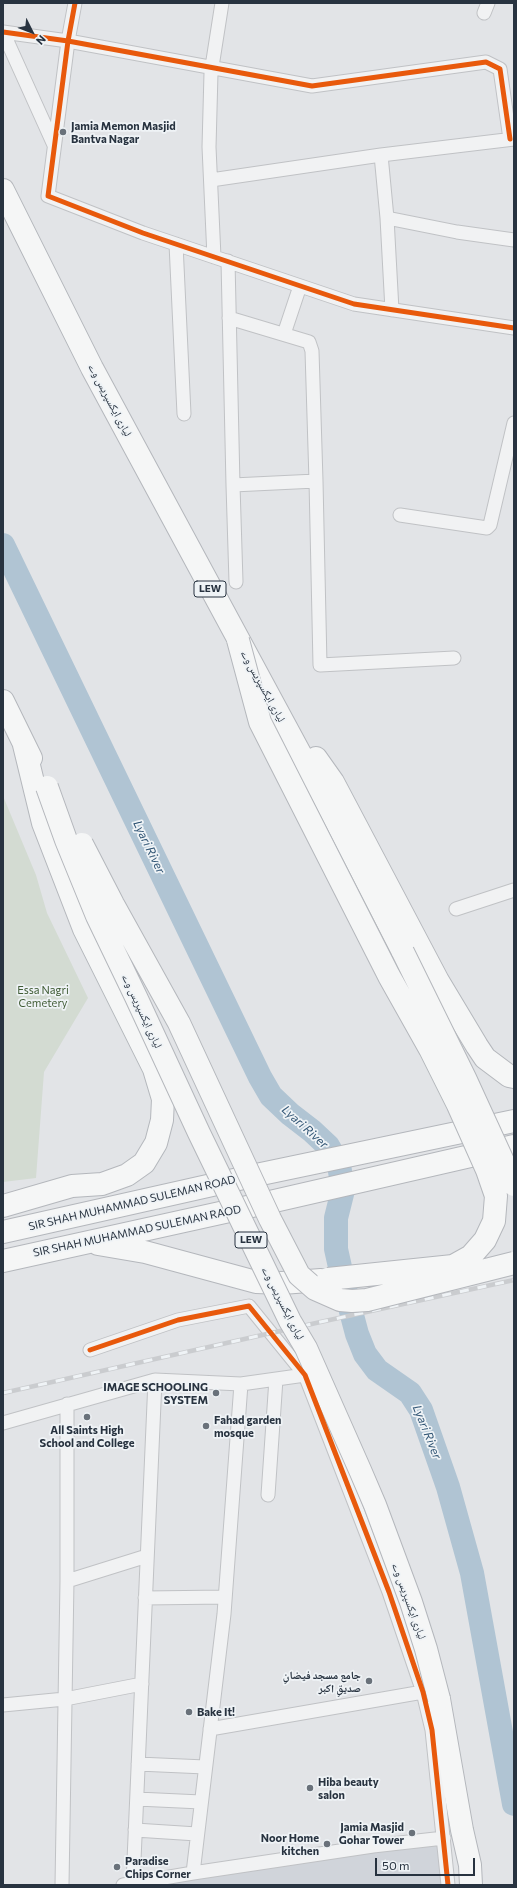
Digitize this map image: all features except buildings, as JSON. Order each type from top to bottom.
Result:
[{"type":"highway","name":"لیاری ایکسپریس وے","points":[[3,190],[92,368],[323,796],[396,938],[465,1078],[514,1185]]},
{"type":"highway","name":"LEW","points":[[3,203],[20,225]]},
{"type":"highway","name":"LEW","points":[[238,640],[333,782],[438,981],[477,1046],[485,1058],[510,1076],[514,1077]]},
{"type":"highway","name":"LEW","points":[[88,1242],[145,1252],[256,1282],[282,1283],[328,1280],[453,1266],[470,1256],[485,1240],[494,1221],[496,1196],[487,1170],[458,1105],[430,1049],[389,976],[260,722],[238,640]]},
{"type":"highway","name":"لیاری ایکسپریس وے","points":[[3,701],[24,745],[47,787],[66,840],[97,916],[199,1133],[290,1321],[306,1348],[375,1505],[426,1648],[439,1699],[462,1830],[470,1865],[471,1885]]},
{"type":"highway","name":"LEW","points":[[3,1206],[72,1186],[102,1184],[127,1175],[144,1163],[156,1143],[162,1120],[163,1099],[154,1069],[79,915],[43,823],[24,745]]},
{"type":"highway","name":"LEW","points":[[47,787],[76,831],[117,910],[179,1023],[270,1219],[299,1275],[315,1289],[340,1300],[352,1301],[367,1300],[514,1262]]},
{"type":"highway","name":"SIR SHAH MUHAMMAD SULEMAN ROAD","points":[[3,1232],[260,1174],[514,1121]]},
{"type":"highway","name":"SIR SHAH MUHAMMAD SULEMAN RAOD","points":[[3,1261],[514,1146]]},
{"type":"street","points":[[75,3],[68,41],[48,196],[176,244],[354,304],[514,328]]},
{"type":"street","points":[[214,257],[209,147],[212,66],[222,3]]},
{"type":"street","points":[[3,32],[68,41],[212,66],[312,86],[486,62],[500,69],[512,139],[381,155],[211,180]]},
{"type":"street","points":[[3,32],[55,146]]},
{"type":"street","points":[[381,155],[387,218],[392,310]]},
{"type":"street","points":[[387,218],[457,232],[514,240]]},
{"type":"street","points":[[176,244],[184,414]]},
{"type":"street","points":[[228,262],[236,582]]},
{"type":"street","points":[[284,334],[300,286]]},
{"type":"street","points":[[229,318],[309,342],[312,351],[320,665],[454,658]]},
{"type":"street","points":[[400,515],[487,528],[490,525],[514,423]]},
{"type":"street","points":[[233,485],[316,481]]},
{"type":"street","points":[[456,910],[514,890]]},
{"type":"street","points":[[90,1350],[178,1320],[249,1306],[305,1375],[389,1592],[423,1692],[432,1730],[448,1885]]},
{"type":"street","points":[[3,1423],[155,1380],[241,1384],[305,1375]]},
{"type":"street","points":[[268,1495],[276,1379]]},
{"type":"street","points":[[155,1380],[137,1799],[135,1830],[128,1884],[373,1846],[444,1838]]},
{"type":"street","points":[[193,1873],[225,1597],[241,1384]]},
{"type":"street","points":[[62,1885],[67,1581],[67,1404]]},
{"type":"street","points":[[67,1581],[147,1556]]},
{"type":"street","points":[[145,1598],[225,1597]]},
{"type":"street","points":[[3,1705],[65,1699],[142,1684]]},
{"type":"street","points":[[210,1729],[423,1692]]},
{"type":"street","points":[[138,1764],[205,1767]]},
{"type":"street","points":[[137,1799],[201,1802]]},
{"type":"street","points":[[135,1830],[197,1834]]},
{"type":"shaded area","points":[[444,1838],[448,1885],[133,1885]]},
{"type":"green space","name":"Essa Nagri Cemetery","points":[[3,796],[36,875],[47,913],[88,998],[44,1072],[36,1178],[3,1182]]},
{"type":"waterway","name":"Lyari River","points":[[3,545],[260,1077],[271,1096],[328,1146],[339,1165],[343,1190],[336,1218],[336,1249],[357,1334],[365,1354],[377,1370],[410,1393],[421,1410],[448,1487],[472,1573],[514,1804]]},
{"type":"railway","points":[[3,1393],[514,1280]]},
{"type":"cycle path","points":[[75,3],[68,41],[48,196],[143,233],[354,304],[514,328]]},
{"type":"cycle path","points":[[3,32],[68,41],[312,86],[486,62],[500,69],[510,139]]},
{"type":"cycle path","points":[[90,1350],[178,1320],[249,1306],[305,1375],[389,1592],[423,1692],[432,1730],[448,1885]]},
{"type":"place","name":"Jamia Memon Masjid Bantva Nagar","points":[[63,132]]},
{"type":"place","name":"IMAGE SCHOOLING SYSTEM","points":[[216,1393]]},
{"type":"place","name":"All Saints High School and College","points":[[87,1417]]},
{"type":"place","name":"Fahad garden mosque","points":[[206,1426]]},
{"type":"place","name":"جامع مسجد فیضانِ صدیقِ اکبر","points":[[369,1681]]},
{"type":"place","name":"Bake It!","points":[[189,1712]]},
{"type":"place","name":"Hiba beauty salon","points":[[310,1788]]},
{"type":"place","name":"Jamia Masjid Gohar Tower","points":[[412,1833]]},
{"type":"place","name":"Noor Home kitchen","points":[[327,1844]]},
{"type":"place","name":"Paradise Chips Corner","points":[[117,1867]]}]
